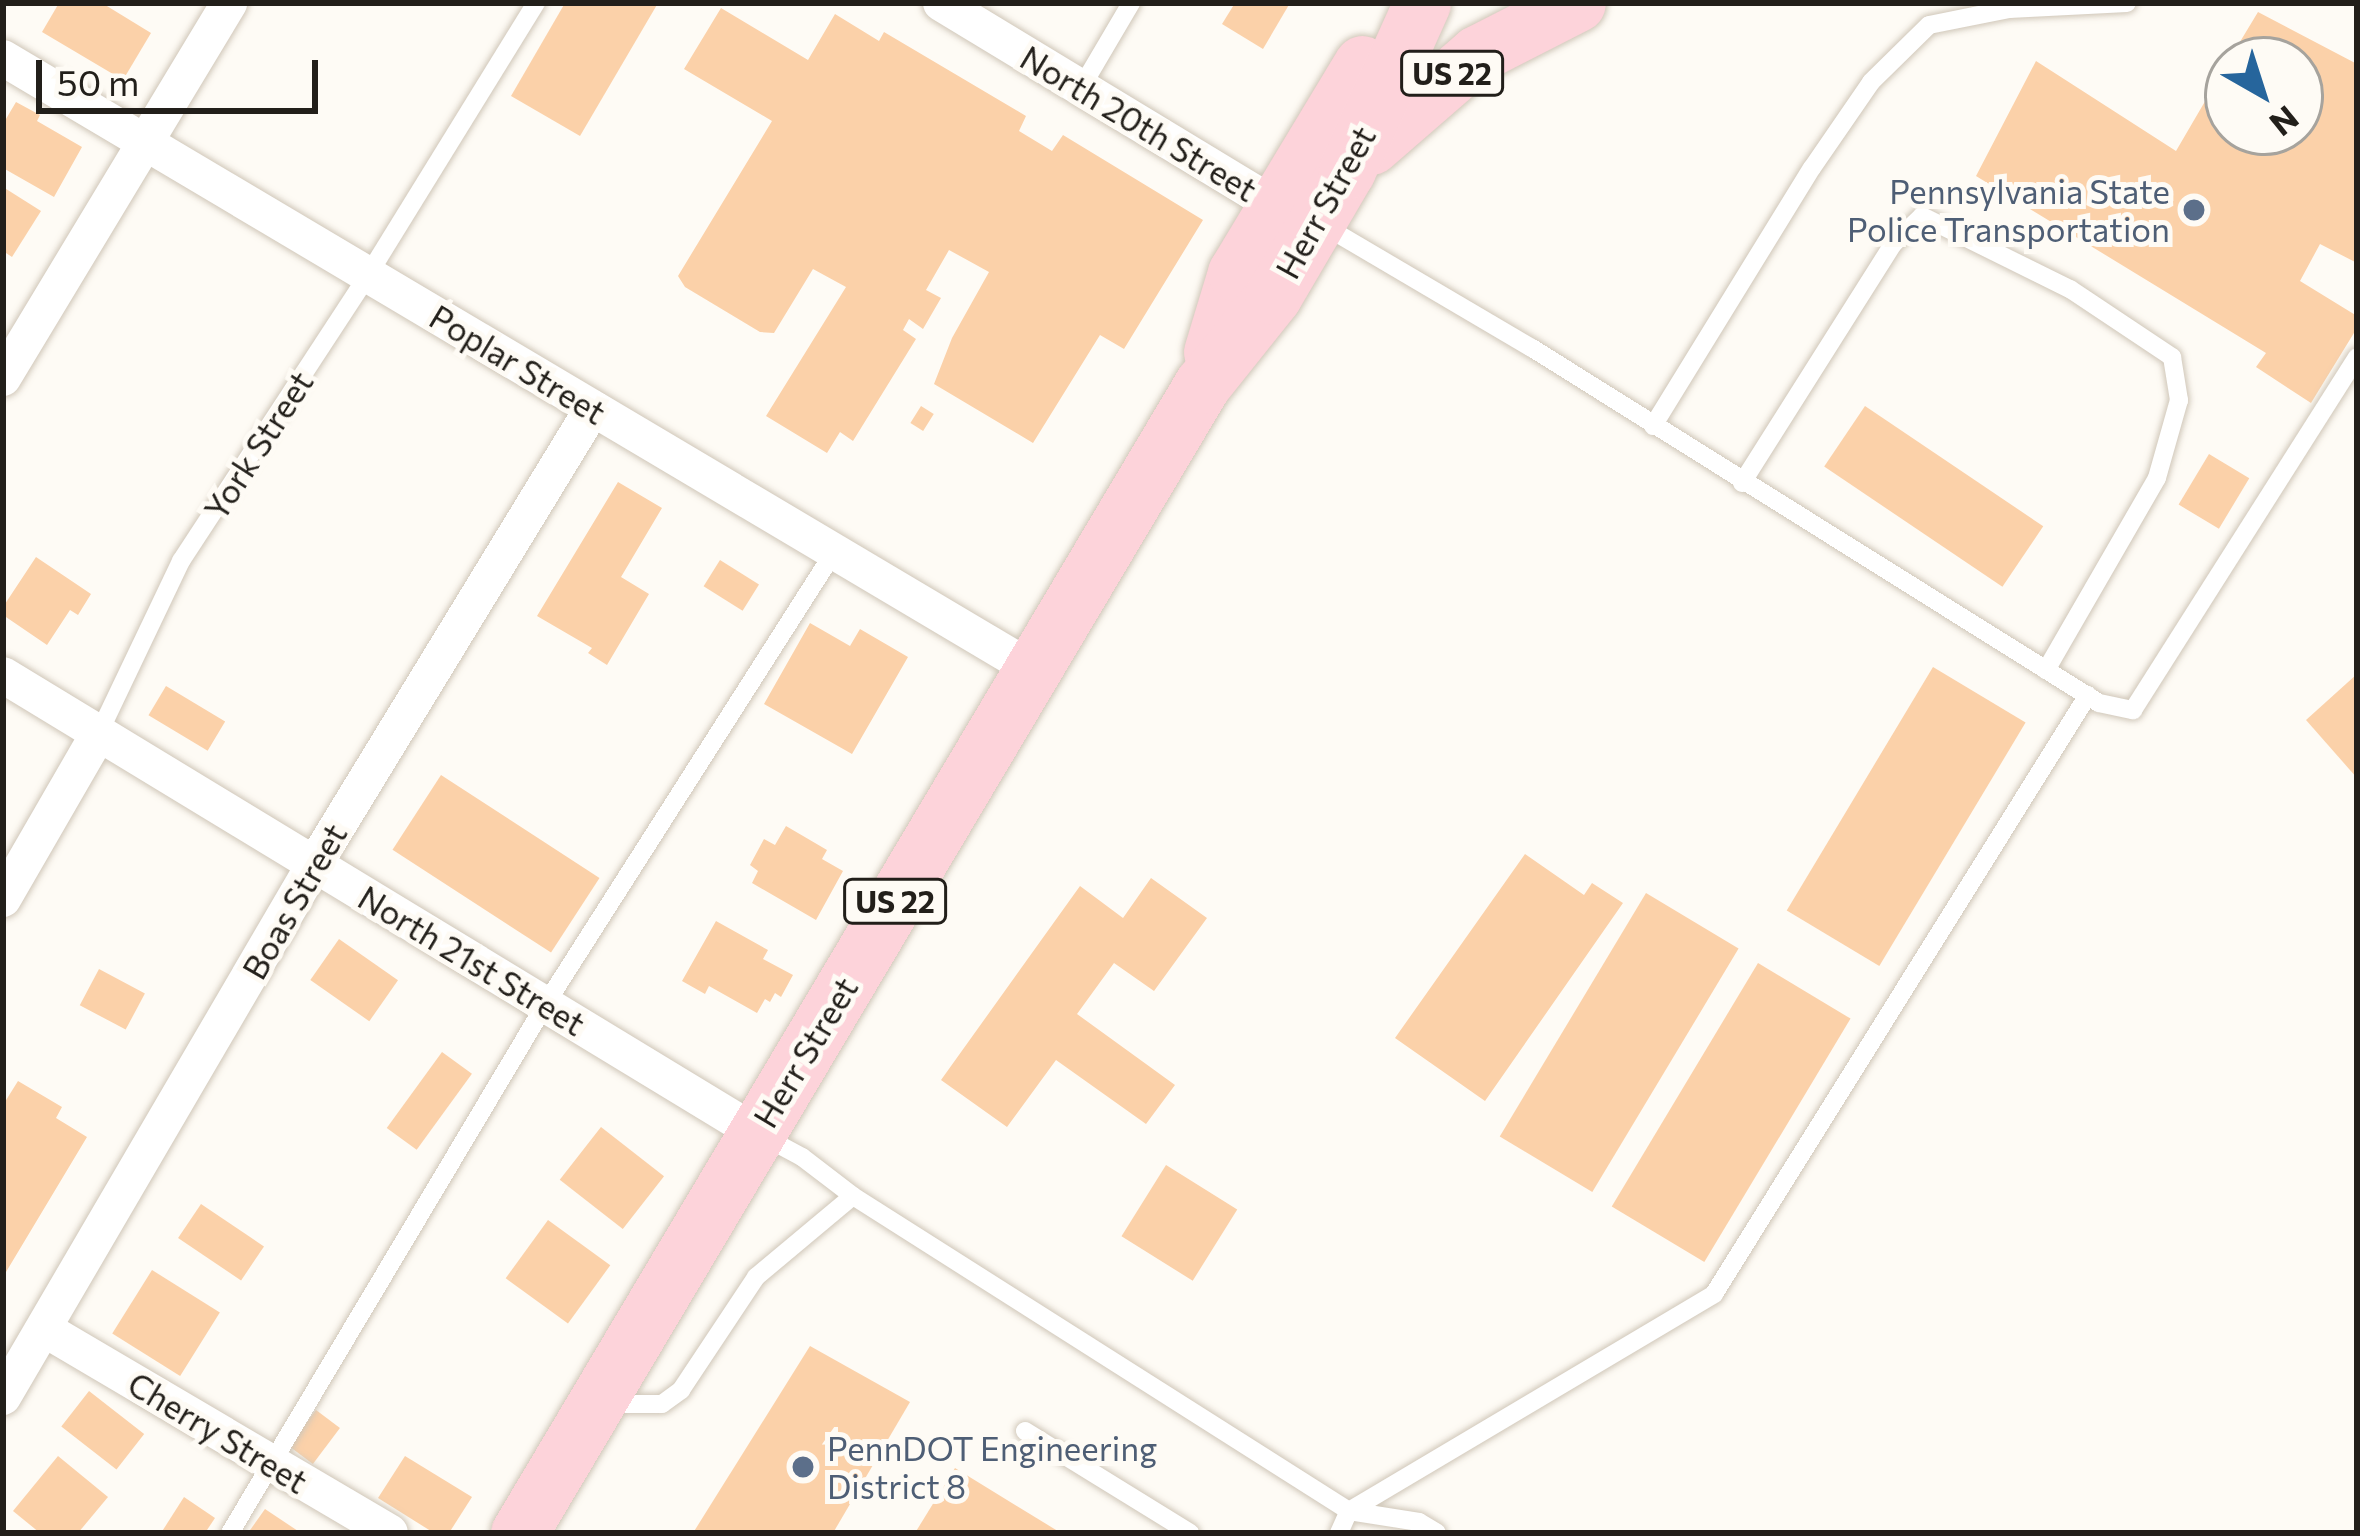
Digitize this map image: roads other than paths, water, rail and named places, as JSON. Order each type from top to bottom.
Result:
[{"type":"main road","name":"Herr Street","points":[[1296,214],[1347,170],[1418,3]]},
{"type":"main road","name":"Herr Street","points":[[519,1533],[1202,385],[1273,296],[1296,214],[1358,69],[1418,3]]},
{"type":"main road","name":"US 22","points":[[1347,170],[1413,105],[1477,54],[1576,3]]},
{"type":"street","points":[[3,378],[229,3]]},
{"type":"street","name":"North 20th Street","points":[[940,3],[1296,214]]},
{"type":"street","name":"Poplar Street","points":[[3,58],[1032,670]]},
{"type":"street","name":"Boas Street","points":[[3,1397],[314,865],[592,408]]},
{"type":"street","name":"North 21st Street","points":[[3,675],[757,1133]]},
{"type":"street","name":"York Street","points":[[3,899],[99,733]]},
{"type":"street","name":"Cherry Street","points":[[46,1330],[390,1533]]},
{"type":"lane","name":"York Street","points":[[99,733],[181,561],[368,275],[536,3]]},
{"type":"lane","points":[[1081,88],[1131,3]]},
{"type":"lane","points":[[1653,426],[1823,151],[1871,82],[1929,25],[2008,9],[2127,3]]},
{"type":"lane","points":[[1296,214],[1653,426],[2088,695],[2133,710],[2357,357]]},
{"type":"lane","points":[[1742,483],[1893,244],[1922,217],[2070,289],[2172,357],[2179,400],[2157,478],[2046,670]]},
{"type":"lane","points":[[230,1533],[545,1005],[834,552]]},
{"type":"lane","points":[[1339,1533],[1349,1511],[1714,1294],[2088,695]]},
{"type":"lane","points":[[757,1133],[802,1156],[853,1196],[1349,1511],[1419,1522],[1437,1533]]},
{"type":"lane","points":[[596,1403],[662,1404],[681,1390],[756,1277],[853,1196]]},
{"type":"lane","points":[[1025,1431],[1190,1533]]},
{"type":"place","name":"Pennsylvania State Police Transportation","points":[[2194,210]]},
{"type":"place","name":"PennDOT Engineering District 8","points":[[803,1467]]}]
